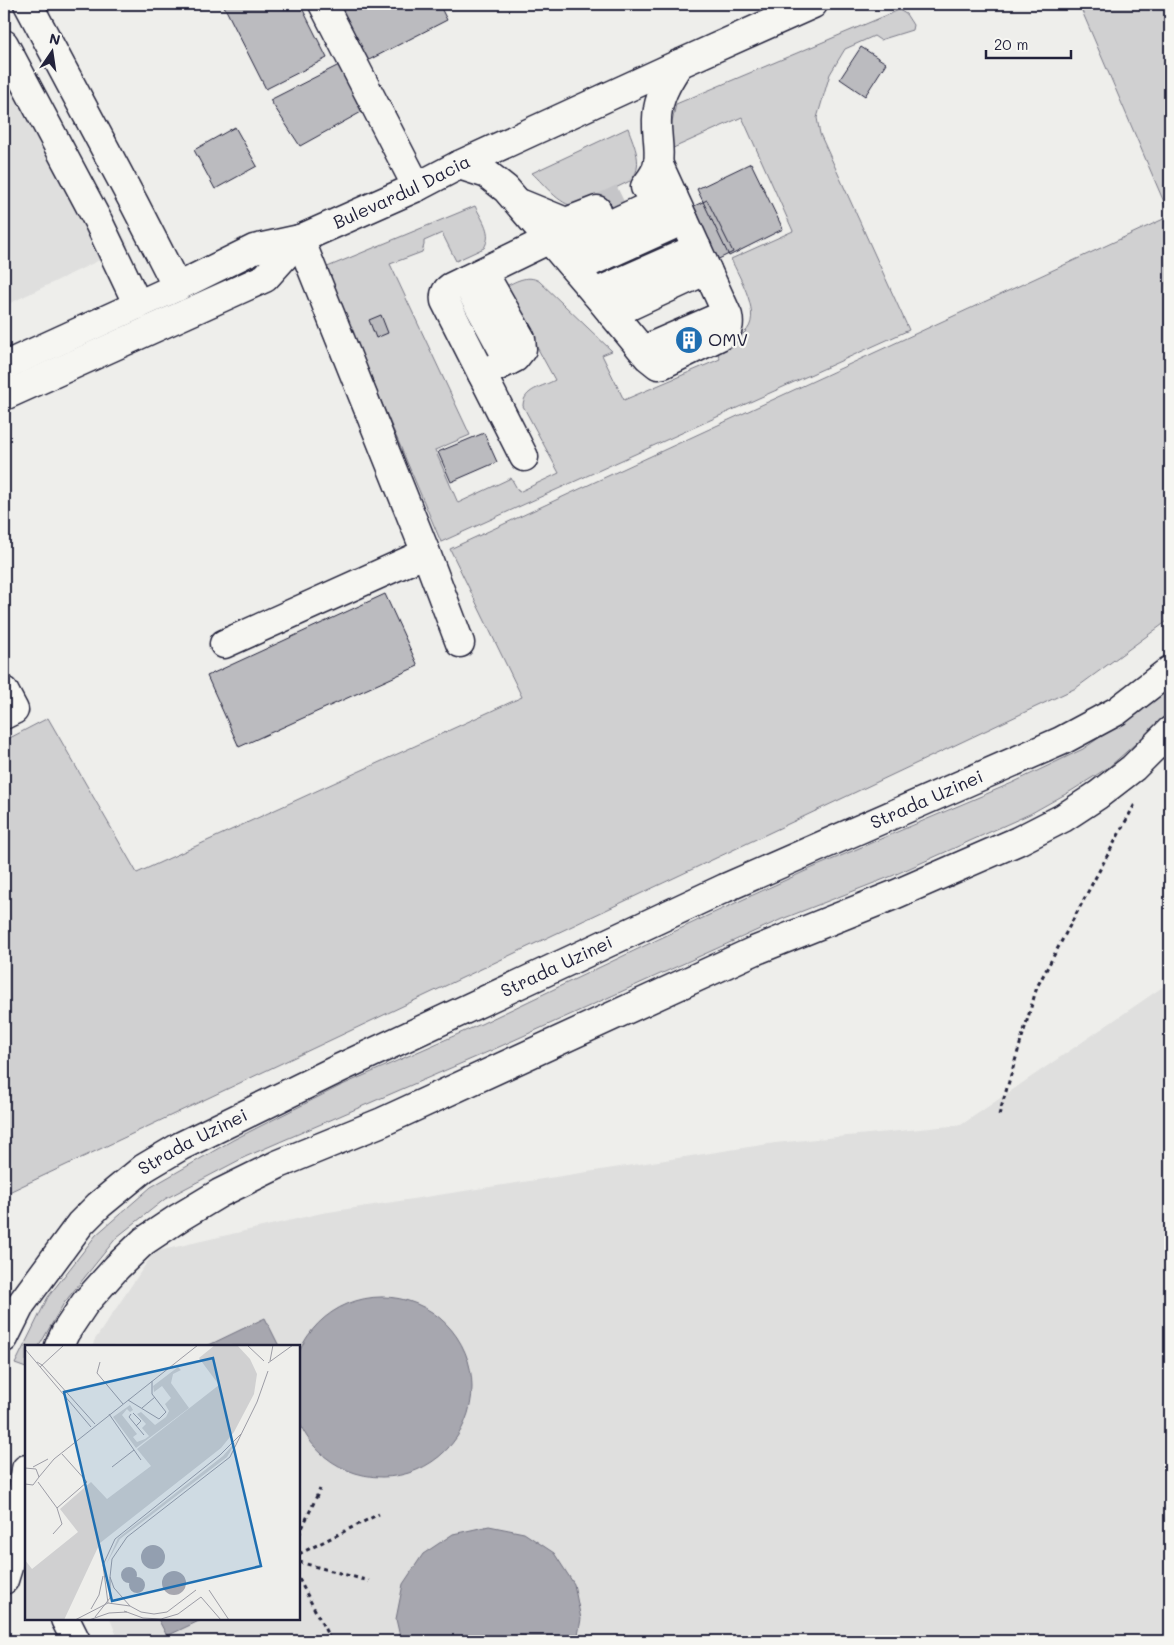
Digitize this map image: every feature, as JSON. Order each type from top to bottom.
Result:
[{"type":"main road","points":[[28,4],[177,287]]},
{"type":"main road","points":[[322,4],[417,187]]},
{"type":"main road","name":"Bulevardul Dacia","points":[[4,396],[265,278],[300,240],[417,187],[459,165],[813,4]]},
{"type":"main road","points":[[4,44],[98,221],[138,305]]},
{"type":"main road","points":[[645,188],[658,163],[657,110],[662,93],[679,64]]},
{"type":"main road","points":[[459,165],[487,174],[495,179],[519,202],[643,350],[727,313],[658,163]]},
{"type":"main road","points":[[561,252],[673,195]]},
{"type":"main road","points":[[519,202],[566,222],[597,210]]},
{"type":"main road","points":[[524,457],[445,301],[446,291],[474,276],[684,220]]},
{"type":"main road","points":[[4,366],[177,287],[254,249],[300,240],[426,553],[460,643]]},
{"type":"main road","points":[[595,293],[702,259]]},
{"type":"main road","points":[[612,314],[702,259]]},
{"type":"main road","points":[[474,276],[520,339],[522,350],[519,355],[482,374]]},
{"type":"main road","points":[[224,644],[426,553]]},
{"type":"main road","name":"Strada Uzinei","points":[[4,1338],[21,1304],[80,1224],[99,1205],[144,1168],[181,1146],[322,1077],[725,888],[1061,741],[1116,711],[1170,670]]},
{"type":"main road","points":[[60,1345],[85,1303],[117,1267],[144,1241],[220,1193],[279,1164],[382,1122],[754,951],[894,895],[1018,841],[1063,818],[1098,795],[1133,768],[1170,731]]},
{"type":"main road","points":[[4,1580],[13,1552],[25,1475]]},
{"type":"main road","points":[[66,1620],[76,1641]]},
{"type":"path","points":[[998,1115],[1037,987],[1137,801]]},
{"type":"path","points":[[300,1533],[320,1489]]},
{"type":"path","points":[[300,1554],[379,1514]]},
{"type":"path","points":[[300,1562],[369,1581]]},
{"type":"path","points":[[300,1581],[331,1641]]},
{"type":"shaded area","points":[[1079,4],[1170,4],[1170,216]]},
{"type":"shaded area","points":[[899,10],[906,14],[913,25],[912,30],[880,40],[874,36],[845,49],[830,74],[817,118],[820,134],[909,330],[441,542],[362,356],[344,319],[325,268],[475,206],[487,232],[484,248],[456,261],[442,233],[424,241],[422,252],[390,264],[470,435],[435,450],[458,503],[511,478],[519,492],[559,473],[523,406],[526,396],[530,392],[555,380],[504,287],[530,278],[539,281],[612,351],[602,355],[624,400],[720,359],[715,346],[744,333],[750,326],[752,317],[748,297],[731,259],[793,231],[742,117],[671,149],[671,127],[676,104]]},
{"type":"shaded area","points":[[4,19],[129,246],[4,306]]},
{"type":"shaded area","points":[[628,128],[638,163],[634,175],[630,181],[576,207],[563,202],[532,173]]},
{"type":"shaded area","points":[[1170,216],[1170,619],[1076,688],[9,1192],[4,1199],[4,741],[48,718],[137,873],[522,697],[450,549]]},
{"type":"shaded area","points":[[1170,688],[1170,710],[1152,729],[1109,767],[1030,814],[892,876],[782,919],[490,1051],[245,1157],[165,1199],[117,1237],[64,1303],[40,1345],[25,1345],[25,1368],[15,1364],[48,1297],[96,1235],[151,1187],[233,1140],[340,1086],[481,1024],[810,869],[1012,783],[1083,749]]},
{"type":"shaded area","points":[[1170,982],[1170,1641],[119,1641],[110,1620],[300,1620],[300,1345],[93,1345],[94,1341],[154,1252],[322,1213],[775,1143],[961,1125]]},
{"type":"shaded area","points":[[364,1298],[400,1298],[425,1307],[439,1317],[462,1344],[471,1369],[471,1405],[462,1430],[452,1444],[425,1467],[400,1476],[364,1476],[339,1467],[318,1451],[300,1425],[300,1349],[302,1344],[325,1317],[339,1307]]},
{"type":"shaded area","points":[[265,1318],[278,1345],[209,1345]]},
{"type":"shaded area","points":[[489,1526],[524,1533],[554,1553],[574,1584],[581,1619],[577,1641],[401,1641],[396,1619],[403,1584],[423,1554],[453,1534]]},
{"type":"shaded area","points":[[159,1620],[201,1620],[167,1636]]},
{"type":"building","points":[[223,4],[300,4],[327,58],[266,89]]},
{"type":"building","points":[[353,4],[439,4],[447,20],[365,62],[339,11]]},
{"type":"building","points":[[861,47],[886,63],[865,96],[840,79]]},
{"type":"building","points":[[339,65],[365,110],[300,146],[270,100]]},
{"type":"building","points":[[235,127],[257,166],[215,189],[194,150]]},
{"type":"building","points":[[751,163],[783,229],[729,256],[697,189]]},
{"type":"building","points":[[707,200],[733,252],[684,276],[658,223]]},
{"type":"building","points":[[381,315],[388,333],[376,338],[369,320]]},
{"type":"building","points":[[484,433],[497,462],[451,482],[438,452]]},
{"type":"building","points":[[385,594],[418,666],[239,747],[207,676]]},
{"type":"tunnel","points":[[597,210],[645,187]]},
{"type":"place","name":"OMV","points":[[689,340]]}]
